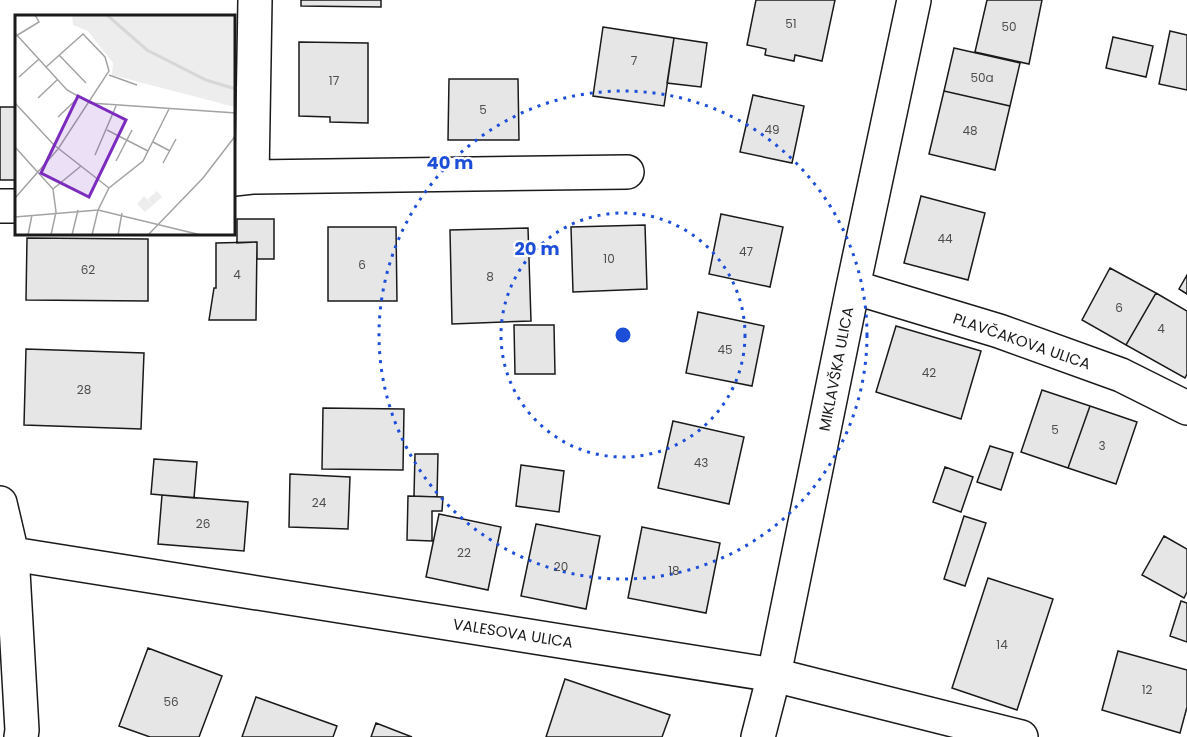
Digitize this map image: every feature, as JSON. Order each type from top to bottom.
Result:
[{"type":"street","points":[[255,0],[243,178],[627,172]]},
{"type":"street","name":"MIKLAVŠKA ULICA","points":[[758,737],[774,675],[914,0]]},
{"type":"street","name":"PLAVČAKOVA ULICA","points":[[853,287],[999,331],[1110,371],[1187,408]]},
{"type":"street","points":[[0,503],[28,734]]},
{"type":"street","name":"VALESOVA ULICA","points":[[6,553],[774,675],[1021,737]]},
{"type":"building","points":[[301,0],[381,0],[381,7],[301,6]]},
{"type":"building","points":[[756,0],[835,0],[822,61],[795,55],[794,61],[765,55],[766,49],[747,45]]},
{"type":"building","points":[[987,0],[1042,0],[1029,64],[975,52]]},
{"type":"building","points":[[603,27],[674,38],[664,106],[593,96]]},
{"type":"building","points":[[1170,31],[1187,35],[1187,90],[1159,84]]},
{"type":"building","points":[[1113,37],[1153,46],[1146,77],[1106,68]]},
{"type":"building","points":[[674,38],[707,43],[701,87],[667,83]]},
{"type":"building","points":[[299,42],[368,43],[368,123],[330,122],[330,117],[299,116]]},
{"type":"building","points":[[954,48],[1020,63],[1010,106],[944,91]]},
{"type":"building","points":[[449,79],[518,79],[519,140],[448,140]]},
{"type":"building","points":[[944,91],[1010,106],[995,170],[929,154]]},
{"type":"building","points":[[753,95],[804,106],[792,163],[740,152]]},
{"type":"building","points":[[0,107],[15,107],[15,180],[0,180]]},
{"type":"building","points":[[921,196],[985,213],[968,280],[904,263]]},
{"type":"building","points":[[721,214],[783,227],[770,287],[709,274]]},
{"type":"building","points":[[237,219],[274,219],[274,259],[257,259],[257,242],[237,243]]},
{"type":"building","points":[[645,225],[647,289],[573,292],[571,227]]},
{"type":"building","points":[[328,227],[396,227],[397,301],[328,301]]},
{"type":"building","points":[[528,228],[531,321],[452,324],[450,230]]},
{"type":"building","points":[[27,238],[148,239],[148,301],[26,300]]},
{"type":"building","points":[[257,242],[256,320],[209,320],[214,288],[216,288],[216,243]]},
{"type":"building","points":[[1110,268],[1156,293],[1126,345],[1082,320]]},
{"type":"building","points":[[1187,275],[1187,294],[1179,289]]},
{"type":"building","points":[[1156,293],[1187,311],[1187,374],[1185,378],[1126,345]]},
{"type":"building","points":[[698,312],[764,326],[752,386],[686,373]]},
{"type":"building","points":[[514,325],[554,325],[555,374],[515,374]]},
{"type":"building","points":[[896,326],[981,351],[961,419],[876,392]]},
{"type":"building","points":[[26,349],[144,353],[141,429],[24,425]]},
{"type":"building","points":[[1042,390],[1090,406],[1068,468],[1021,452]]},
{"type":"building","points":[[1090,406],[1137,422],[1116,484],[1068,468]]},
{"type":"building","points":[[323,408],[404,409],[403,470],[322,469]]},
{"type":"building","points":[[673,421],[744,437],[729,504],[658,488]]},
{"type":"building","points":[[990,446],[1013,453],[1001,490],[977,482]]},
{"type":"building","points":[[415,454],[438,454],[437,497],[414,496]]},
{"type":"building","points":[[154,459],[197,462],[194,498],[151,494]]},
{"type":"building","points":[[521,465],[564,471],[559,512],[516,506]]},
{"type":"building","points":[[945,467],[973,477],[961,512],[933,502]]},
{"type":"building","points":[[290,474],[350,477],[348,529],[289,527]]},
{"type":"building","points":[[162,495],[248,502],[244,551],[158,544]]},
{"type":"building","points":[[408,496],[443,497],[442,511],[432,511],[432,541],[407,540]]},
{"type":"building","points":[[439,514],[501,527],[488,590],[426,577]]},
{"type":"building","points":[[964,516],[986,523],[965,586],[944,579]]},
{"type":"building","points":[[536,524],[600,536],[586,609],[521,596]]},
{"type":"building","points":[[642,527],[720,543],[706,613],[628,598]]},
{"type":"building","points":[[1164,536],[1187,549],[1187,592],[1184,598],[1142,575]]},
{"type":"building","points":[[988,578],[1053,599],[1017,710],[952,688]]},
{"type":"building","points":[[1181,601],[1187,603],[1187,642],[1170,636]]},
{"type":"building","points":[[148,648],[222,676],[199,737],[150,737],[119,726]]},
{"type":"building","points":[[1118,651],[1187,670],[1187,707],[1180,733],[1102,710]]},
{"type":"building","points":[[565,679],[670,715],[662,737],[546,737]]},
{"type":"building","points":[[256,697],[337,726],[333,737],[242,737]]},
{"type":"building","points":[[376,723],[412,737],[371,737]]}]
